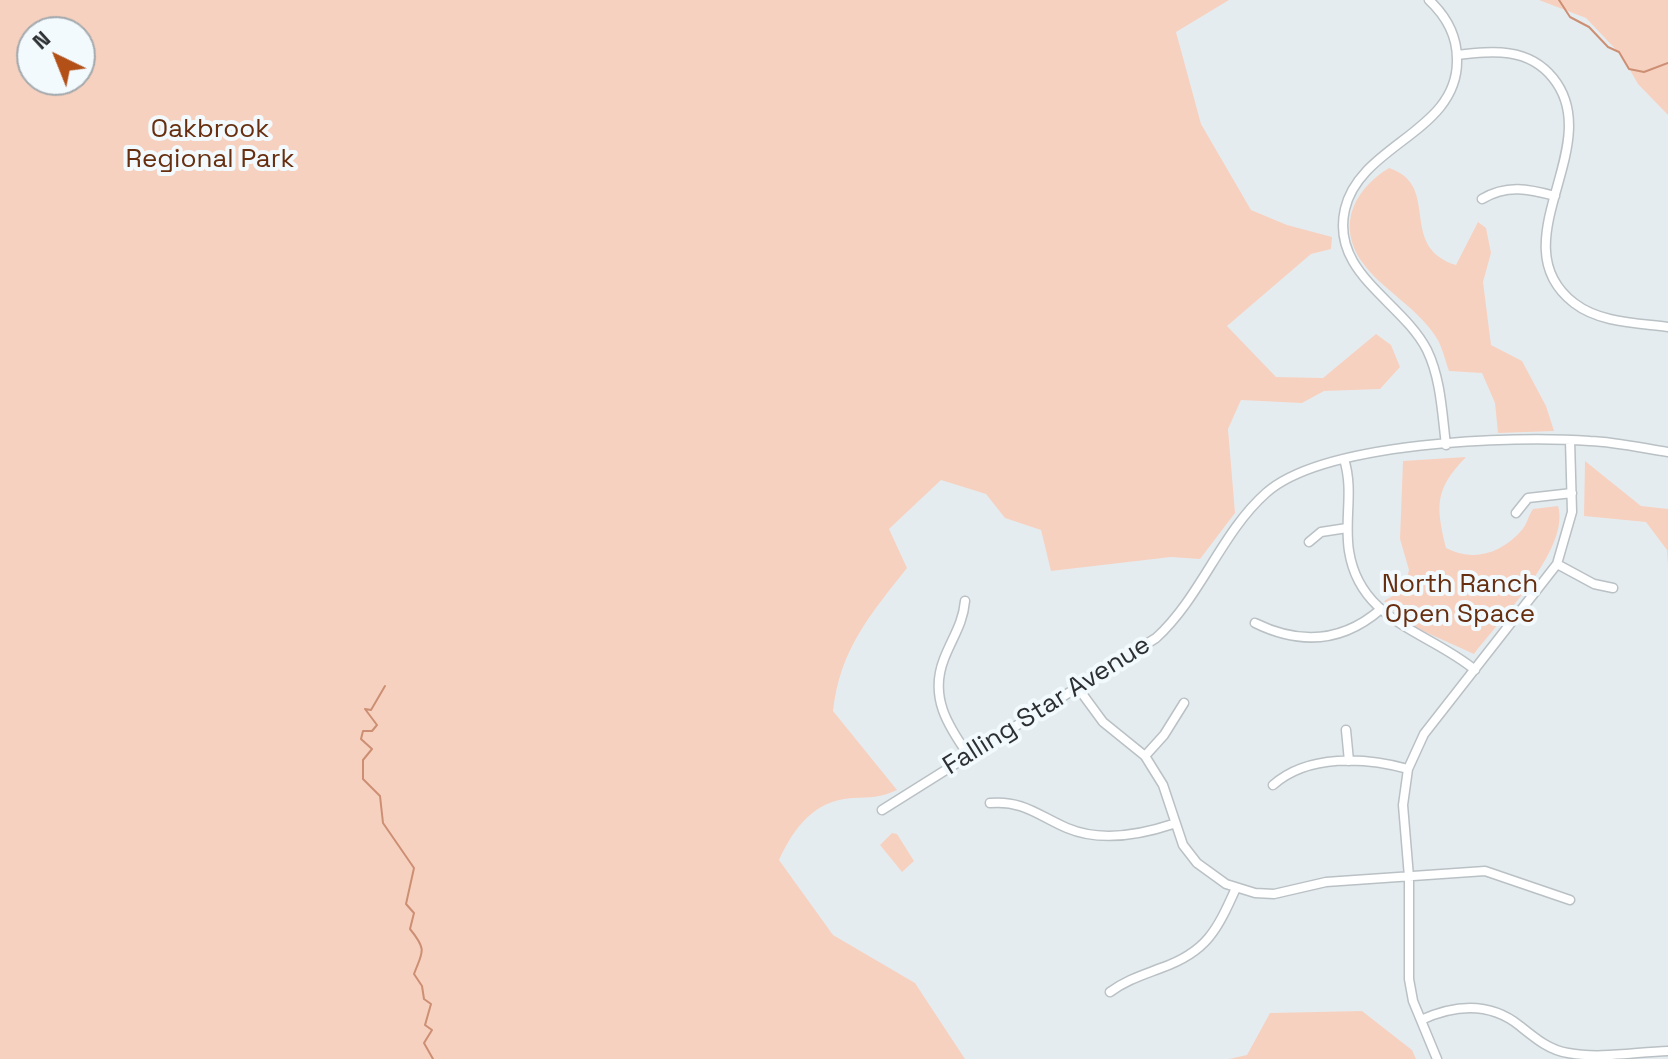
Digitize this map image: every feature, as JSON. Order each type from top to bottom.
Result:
[{"type":"street","points":[[1430,0],[1450,27],[1457,55],[1454,81],[1444,103],[1361,178],[1348,200],[1343,223],[1346,246],[1356,269],[1408,321],[1428,352],[1438,382],[1446,445]]},
{"type":"street","points":[[1457,55],[1496,51],[1518,54],[1540,65],[1558,84],[1568,104],[1571,127],[1545,245],[1550,270],[1563,293],[1589,313],[1604,318],[1668,327]]},
{"type":"street","points":[[1482,199],[1497,190],[1512,189],[1555,196]]},
{"type":"street","points":[[1437,1059],[1409,979],[1409,877],[1403,805],[1408,769],[1424,734],[1557,564],[1570,528],[1570,440]]},
{"type":"street","name":"Falling Star Avenue","points":[[882,810],[1078,688],[1167,628],[1249,513],[1267,492],[1301,471],[1397,448],[1446,445],[1570,440],[1668,452]]},
{"type":"street","points":[[1344,459],[1351,492],[1348,549],[1357,579],[1381,609],[1420,639],[1475,670]]},
{"type":"street","points":[[1516,513],[1528,498],[1572,493]]},
{"type":"street","points":[[1309,542],[1321,532],[1347,528]]},
{"type":"street","points":[[1557,564],[1594,584],[1613,588]]},
{"type":"street","points":[[965,601],[963,620],[944,658],[938,686],[945,718],[969,756]]},
{"type":"street","points":[[1255,623],[1290,637],[1321,638],[1353,629],[1381,609]]},
{"type":"street","points":[[1078,688],[1103,722],[1145,756],[1163,785],[1173,824],[1197,863],[1236,888],[1274,894],[1326,882],[1485,871],[1570,900]]},
{"type":"street","points":[[1145,756],[1164,735],[1184,703]]},
{"type":"street","points":[[1346,730],[1349,761]]},
{"type":"street","points":[[1273,785],[1297,769],[1349,761],[1375,761],[1408,769]]},
{"type":"street","points":[[990,803],[1009,801],[1023,805],[1066,827],[1093,835],[1141,833],[1173,824]]},
{"type":"street","points":[[1110,992],[1123,982],[1198,951],[1221,921],[1236,888]]},
{"type":"street","points":[[1421,1020],[1448,1009],[1477,1008],[1504,1015],[1543,1043],[1568,1053],[1668,1051]]},
{"type":"green space","name":"Oakbrook Regional Park","points":[[0,0],[1229,0],[1176,32],[1201,124],[1251,210],[1287,225],[1332,237],[1331,249],[1311,254],[1227,326],[1276,377],[1323,378],[1376,334],[1391,345],[1400,367],[1380,389],[1324,391],[1302,403],[1241,400],[1228,429],[1235,513],[1200,559],[1171,557],[1051,571],[1041,530],[1005,518],[986,494],[941,480],[889,529],[907,568],[869,618],[850,651],[842,669],[833,711],[897,790],[880,796],[839,800],[816,810],[791,837],[779,860],[833,935],[915,983],[965,1059],[0,1059]]},
{"type":"green space","points":[[1539,0],[1668,0],[1668,115],[1638,84],[1622,56],[1586,18]]},
{"type":"green space","points":[[1389,168],[1405,176],[1414,188],[1423,231],[1428,245],[1438,256],[1456,265],[1478,222],[1486,228],[1491,253],[1483,282],[1491,345],[1522,361],[1546,406],[1554,431],[1498,433],[1495,403],[1482,373],[1449,371],[1440,345],[1428,326],[1362,262],[1350,234],[1353,209],[1367,186]]},
{"type":"green space","name":"North Ranch Open Space","points":[[1466,457],[1448,479],[1440,499],[1440,521],[1446,548],[1476,555],[1495,550],[1521,531],[1533,509],[1558,506],[1559,523],[1544,563],[1474,654],[1405,623],[1384,601],[1404,589],[1409,570],[1400,539],[1403,461]]},
{"type":"green space","name":"North Ranch Open Space","points":[[1585,461],[1641,506],[1668,509],[1668,565],[1667,550],[1646,522],[1584,516]]},
{"type":"green space","points":[[892,833],[897,834],[914,861],[902,872],[880,845]]},
{"type":"green space","points":[[1362,1011],[1412,1050],[1416,1059],[1229,1059],[1247,1055],[1270,1013]]},
{"type":"waterway","points":[[1559,0],[1570,17],[1589,27],[1608,47],[1619,52],[1629,69],[1644,72],[1668,63]]},
{"type":"waterway","points":[[385,686],[371,710],[365,709],[377,725],[372,731],[363,731],[361,739],[372,749],[363,760],[363,779],[380,796],[383,823],[414,868],[406,904],[414,913],[410,929],[422,952],[414,974],[422,986],[424,999],[431,1004],[425,1025],[432,1030],[424,1043],[433,1059]]}]
